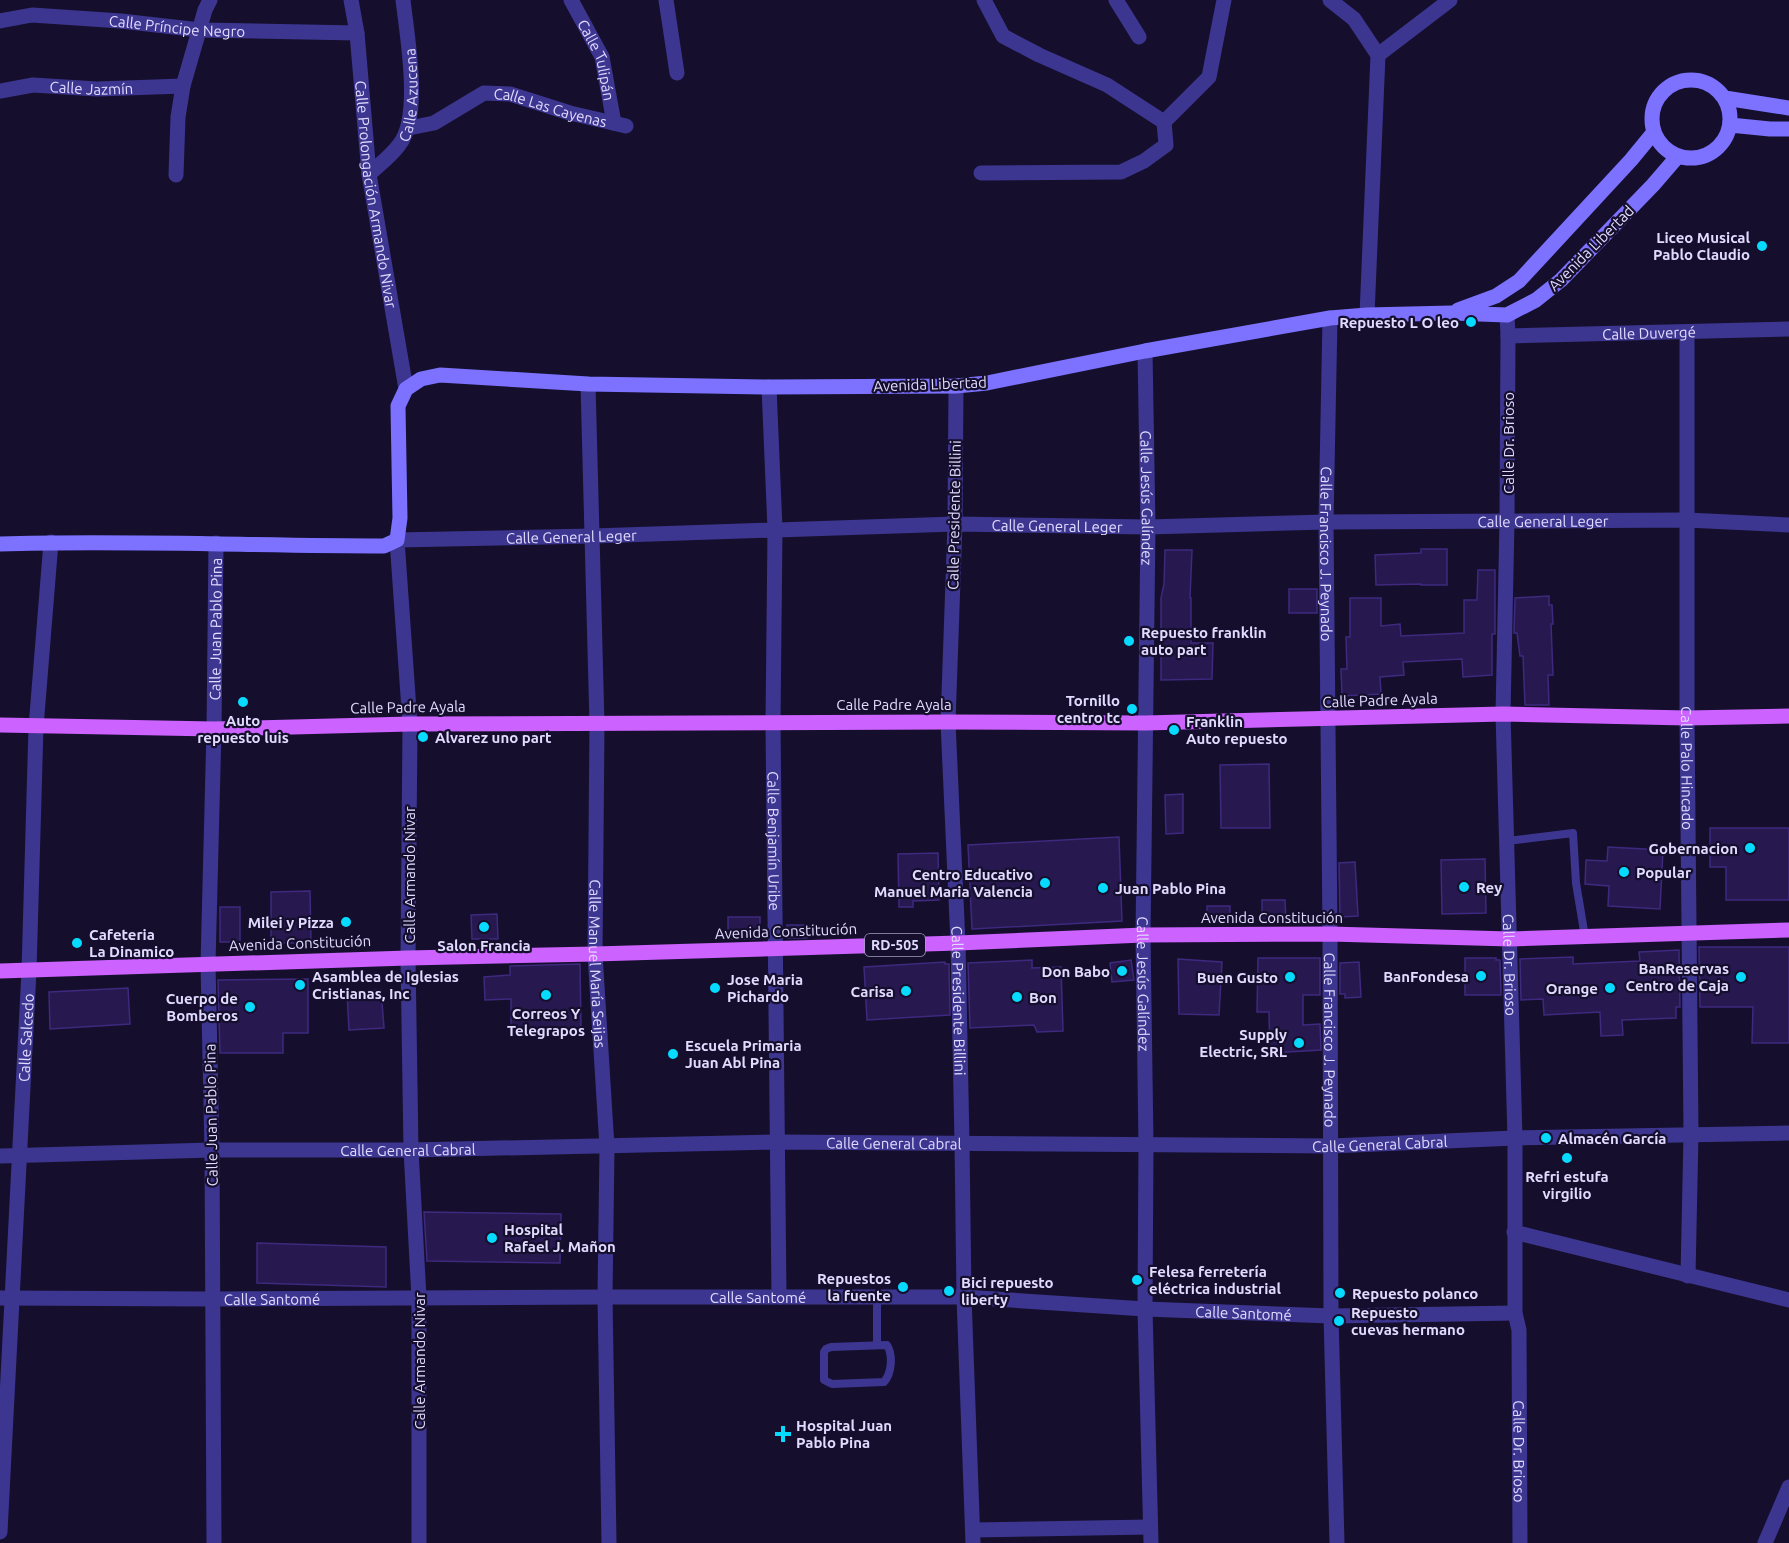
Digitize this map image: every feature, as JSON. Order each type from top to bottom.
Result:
[{"type":"main road","points":[[1692,79],[1716,88],[1725,98],[1729,107],[1730,125],[1725,138],[1717,148],[1705,155],[1692,158],[1678,156],[1662,145],[1654,132],[1653,111],[1658,98],[1667,88],[1678,82],[1692,79]]},
{"type":"main road","points":[[1725,98],[1789,108]]},
{"type":"main road","points":[[1730,125],[1789,129]]},
{"type":"main road","name":"Avenida Libertad","points":[[1452,313],[1496,296],[1519,281],[1654,132]]},
{"type":"main road","name":"Avenida Libertad","points":[[406,389],[421,379],[440,375],[588,384],[769,387],[956,386],[987,383],[1144,351],[1330,318],[1452,313],[1506,315],[1536,300],[1561,280],[1678,156]]},
{"type":"main road","name":"Calle Armando Nivar","points":[[398,540],[400,518],[398,406],[406,389]]},
{"type":"main road","points":[[0,544],[51,542],[384,546],[398,540]]},
{"type":"main road","name":"Calle Padre Ayala","points":[[0,725],[214,729],[410,724],[1145,723],[1503,714],[1688,718],[1789,716]]},
{"type":"main road","name":"Avenida Constitución","points":[[0,971],[776,949],[1143,935],[1330,934],[1510,939],[1789,930]]},
{"type":"street","points":[[176,175],[178,117],[183,86],[210,0]]},
{"type":"street","name":"Calle Prolongación Armando Nivar","points":[[351,0],[357,33],[369,174],[406,389]]},
{"type":"street","name":"Calle Azucena","points":[[369,174],[400,145],[409,128],[412,99],[403,0]]},
{"type":"street","name":"Calle Tulipán","points":[[571,0],[602,57],[620,124]]},
{"type":"street","points":[[666,0],[677,74]]},
{"type":"street","points":[[984,0],[1003,36],[1039,55],[1107,85],[1164,123]]},
{"type":"street","points":[[1116,0],[1139,37]]},
{"type":"street","points":[[981,173],[1121,172],[1144,161],[1166,145],[1164,123],[1209,77],[1224,0]]},
{"type":"street","points":[[1330,0],[1354,19],[1378,55],[1367,315]]},
{"type":"street","points":[[1378,55],[1450,0]]},
{"type":"street","name":"Calle Príncipe Negro","points":[[0,21],[32,15],[121,21],[200,30],[357,33]]},
{"type":"street","name":"Calle Jazmín","points":[[0,91],[33,85],[97,90],[183,86]]},
{"type":"street","name":"Calle Las Cayenas","points":[[409,128],[434,123],[484,93],[510,94],[570,113],[620,124]]},
{"type":"street","name":"Calle Dr. Brioso","points":[[1506,315],[1508,336],[1507,521],[1503,714],[1515,1138],[1515,1313],[1519,1330],[1520,1543]]},
{"type":"street","name":"Calle Francisco J. Peynado","points":[[1330,318],[1326,522],[1331,1316],[1337,1543]]},
{"type":"street","name":"Calle Duvergé","points":[[1508,336],[1789,330]]},
{"type":"street","name":"Calle Palo Hincado","points":[[1687,332],[1691,1134],[1688,1276]]},
{"type":"street","name":"Calle Jesús Galíndez","points":[[1144,351],[1148,527],[1143,935],[1146,1144],[1145,1308],[1150,1543]]},
{"type":"street","name":"Calle Manuel María Seijas","points":[[588,384],[597,724],[595,954],[607,1147],[605,1297],[609,1543]]},
{"type":"street","name":"Calle Presidente Billini","points":[[956,386],[955,524],[948,722],[958,943],[963,1297],[973,1536]]},
{"type":"street","name":"Calle Benjamín Uribe","points":[[769,387],[775,529],[773,723],[779,1297]]},
{"type":"street","name":"Calle General Leger","points":[[398,540],[955,524],[1148,527],[1326,522],[1687,520],[1789,525]]},
{"type":"street","name":"Calle Armando Nivar","points":[[398,540],[410,724],[408,958],[411,1150],[419,1298],[419,1543]]},
{"type":"street","name":"Calle Salcedo","points":[[0,1533],[6,1298],[19,1156],[29,971],[36,727],[51,542]]},
{"type":"street","name":"Calle Juan Pablo Pina","points":[[214,1543],[212,1149],[208,964],[216,543]]},
{"type":"street","name":"Calle General Cabral","points":[[0,1156],[212,1149],[411,1150],[778,1142],[1331,1146],[1515,1138],[1789,1133]]},
{"type":"street","points":[[1514,1232],[1789,1300]]},
{"type":"street","name":"Calle Santomé","points":[[6,1298],[963,1297],[1331,1316],[1515,1313]]},
{"type":"street","points":[[1766,1543],[1789,1487]]},
{"type":"street","points":[[973,1536],[1150,1527]]},
{"type":"lane","points":[[1507,841],[1573,833],[1576,884],[1585,937]]},
{"type":"lane","points":[[877,1297],[878,1345]]},
{"type":"lane","points":[[878,1345],[886,1346],[890,1350],[890,1374],[884,1382],[832,1384],[824,1380],[824,1352],[826,1349],[878,1345]]},
{"type":"building","points":[[1421,549],[1447,549],[1447,585],[1376,585],[1375,555],[1421,553]]},
{"type":"building","points":[[1165,550],[1192,550],[1191,643],[1213,643],[1212,679],[1161,680],[1161,598],[1164,584]]},
{"type":"building","points":[[1478,570],[1495,570],[1495,634],[1492,634],[1492,675],[1463,677],[1462,659],[1403,662],[1404,675],[1380,677],[1381,694],[1342,696],[1341,669],[1347,669],[1346,637],[1350,637],[1350,598],[1381,598],[1381,626],[1400,624],[1401,636],[1464,633],[1464,600],[1477,600]]},
{"type":"building","points":[[1289,589],[1317,589],[1317,613],[1289,613]]},
{"type":"building","points":[[1549,596],[1553,624],[1551,624],[1553,675],[1548,675],[1549,705],[1525,705],[1523,656],[1520,656],[1517,633],[1514,633],[1515,598]]},
{"type":"building","points":[[1269,764],[1270,828],[1221,828],[1220,765]]},
{"type":"building","points":[[1183,794],[1183,833],[1166,834],[1165,795]]},
{"type":"building","name":"Gobernacion","points":[[1710,828],[1789,828],[1789,900],[1726,900],[1726,867],[1710,867]]},
{"type":"building","name":"Centro Educativo Manuel Maria Valencia","points":[[1119,837],[1122,921],[972,929],[968,845]]},
{"type":"building","name":"Popular","points":[[1608,847],[1663,850],[1660,909],[1608,906],[1609,886],[1585,884],[1586,860],[1607,861]]},
{"type":"building","points":[[938,853],[939,900],[913,901],[913,907],[899,907],[898,854]]},
{"type":"building","name":"Rey","points":[[1485,859],[1486,913],[1442,914],[1441,860]]},
{"type":"building","points":[[1355,862],[1358,916],[1340,917],[1339,863]]},
{"type":"building","points":[[310,891],[311,943],[271,943],[271,892]]},
{"type":"building","points":[[1262,900],[1285,900],[1286,922],[1262,922]]},
{"type":"building","points":[[1207,906],[1230,906],[1230,920],[1207,920]]},
{"type":"building","points":[[220,907],[240,907],[240,942],[220,942]]},
{"type":"building","name":"Salon Francia","points":[[497,914],[498,939],[472,939],[471,915]]},
{"type":"building","points":[[728,917],[760,917],[760,939],[728,939]]},
{"type":"building","points":[[787,925],[808,925],[807,938],[787,938]]},
{"type":"building","name":"BanReservas Centro de Caja","points":[[1699,947],[1789,947],[1789,1043],[1752,1043],[1753,1007],[1700,1007]]},
{"type":"building","points":[[1679,950],[1680,1007],[1676,1007],[1676,1018],[1622,1020],[1623,1035],[1601,1036],[1600,1012],[1544,1015],[1543,999],[1521,1000],[1520,959],[1573,957],[1573,964],[1640,961],[1639,952]]},
{"type":"building","points":[[1258,958],[1320,958],[1320,995],[1303,995],[1303,1025],[1320,1024],[1321,1050],[1270,1053],[1269,1012],[1257,1012]]},
{"type":"building","name":"BanFondesa","points":[[1465,958],[1500,960],[1501,995],[1465,995]]},
{"type":"building","points":[[1178,959],[1222,962],[1219,1015],[1179,1014]]},
{"type":"building","points":[[1032,960],[1032,968],[1061,967],[1063,1031],[1037,1032],[1034,1025],[970,1028],[968,963]]},
{"type":"building","name":"Don Babo","points":[[1131,960],[1134,980],[1112,982],[1110,963]]},
{"type":"building","name":"Carisa","points":[[945,962],[949,964],[950,1015],[867,1020],[864,967]]},
{"type":"building","points":[[1359,962],[1361,997],[1345,998],[1345,994],[1340,994],[1340,963]]},
{"type":"building","name":"Correos Y Telegrapos","points":[[580,964],[581,1028],[511,1030],[511,999],[485,1000],[484,977],[510,975],[510,966]]},
{"type":"building","name":"Cuerpo de Bomberos","points":[[308,979],[308,1033],[283,1033],[283,1053],[220,1053],[218,980]]},
{"type":"building","points":[[128,988],[130,1024],[50,1029],[49,992]]},
{"type":"building","points":[[381,990],[384,1028],[349,1030],[347,992]]},
{"type":"building","name":"Hospital Rafael J. Mañon","points":[[424,1212],[561,1214],[560,1263],[427,1261]]},
{"type":"building","points":[[257,1243],[386,1247],[386,1287],[257,1283]]},
{"type":"place","name":"Liceo Musical Pablo Claudio","points":[[1762,246]]},
{"type":"place","name":"Repuesto L O leo","points":[[1471,322]]},
{"type":"place","name":"Repuesto franklin auto part","points":[[1129,641]]},
{"type":"place","name":"Auto repuesto luis","points":[[243,702]]},
{"type":"place","name":"Tornillo centro tc","points":[[1132,709]]},
{"type":"place","name":"Franklin Auto repuesto","points":[[1174,730]]},
{"type":"place","name":"Alvarez uno part","points":[[423,737]]},
{"type":"place","name":"Gobernacion","points":[[1750,848]]},
{"type":"place","name":"Popular","points":[[1624,872]]},
{"type":"place","name":"Centro Educativo Manuel Maria Valencia","points":[[1045,883]]},
{"type":"place","name":"Rey","points":[[1464,887]]},
{"type":"place","name":"Juan Pablo Pina","points":[[1103,888]]},
{"type":"place","name":"Milei y Pizza","points":[[346,922]]},
{"type":"place","name":"Salon Francia","points":[[484,927]]},
{"type":"place","name":"Cafeteria La Dinamico","points":[[77,943]]},
{"type":"place","name":"Don Babo","points":[[1122,971]]},
{"type":"place","name":"BanFondesa","points":[[1481,976]]},
{"type":"place","name":"Buen Gusto","points":[[1290,977]]},
{"type":"place","name":"BanReservas Centro de Caja","points":[[1741,977]]},
{"type":"place","name":"Asamblea de Iglesias Cristianas, Inc","points":[[300,985]]},
{"type":"place","name":"Jose Maria Pichardo","points":[[715,988]]},
{"type":"place","name":"Orange","points":[[1610,988]]},
{"type":"place","name":"Carisa","points":[[906,991]]},
{"type":"place","name":"Correos Y Telegrapos","points":[[546,995]]},
{"type":"place","name":"Bon","points":[[1017,997]]},
{"type":"place","name":"Cuerpo de Bomberos","points":[[250,1007]]},
{"type":"place","name":"Supply Electric, SRL","points":[[1299,1043]]},
{"type":"place","name":"Escuela Primaria Juan Abl Pina","points":[[673,1054]]},
{"type":"place","name":"Almacén García","points":[[1546,1138]]},
{"type":"place","name":"Refri estufa virgilio","points":[[1567,1158]]},
{"type":"place","name":"Hospital Rafael J. Mañon","points":[[492,1238]]},
{"type":"place","name":"Felesa ferretería eléctrica industrial","points":[[1137,1280]]},
{"type":"place","name":"Repuestos la fuente","points":[[903,1287]]},
{"type":"place","name":"Bici repuesto liberty","points":[[949,1291]]},
{"type":"place","name":"Repuesto polanco","points":[[1340,1293]]},
{"type":"place","name":"Repuesto cuevas hermano","points":[[1339,1321]]},
{"type":"place","name":"Hospital Juan Pablo Pina","points":[[783,1434]]}]
